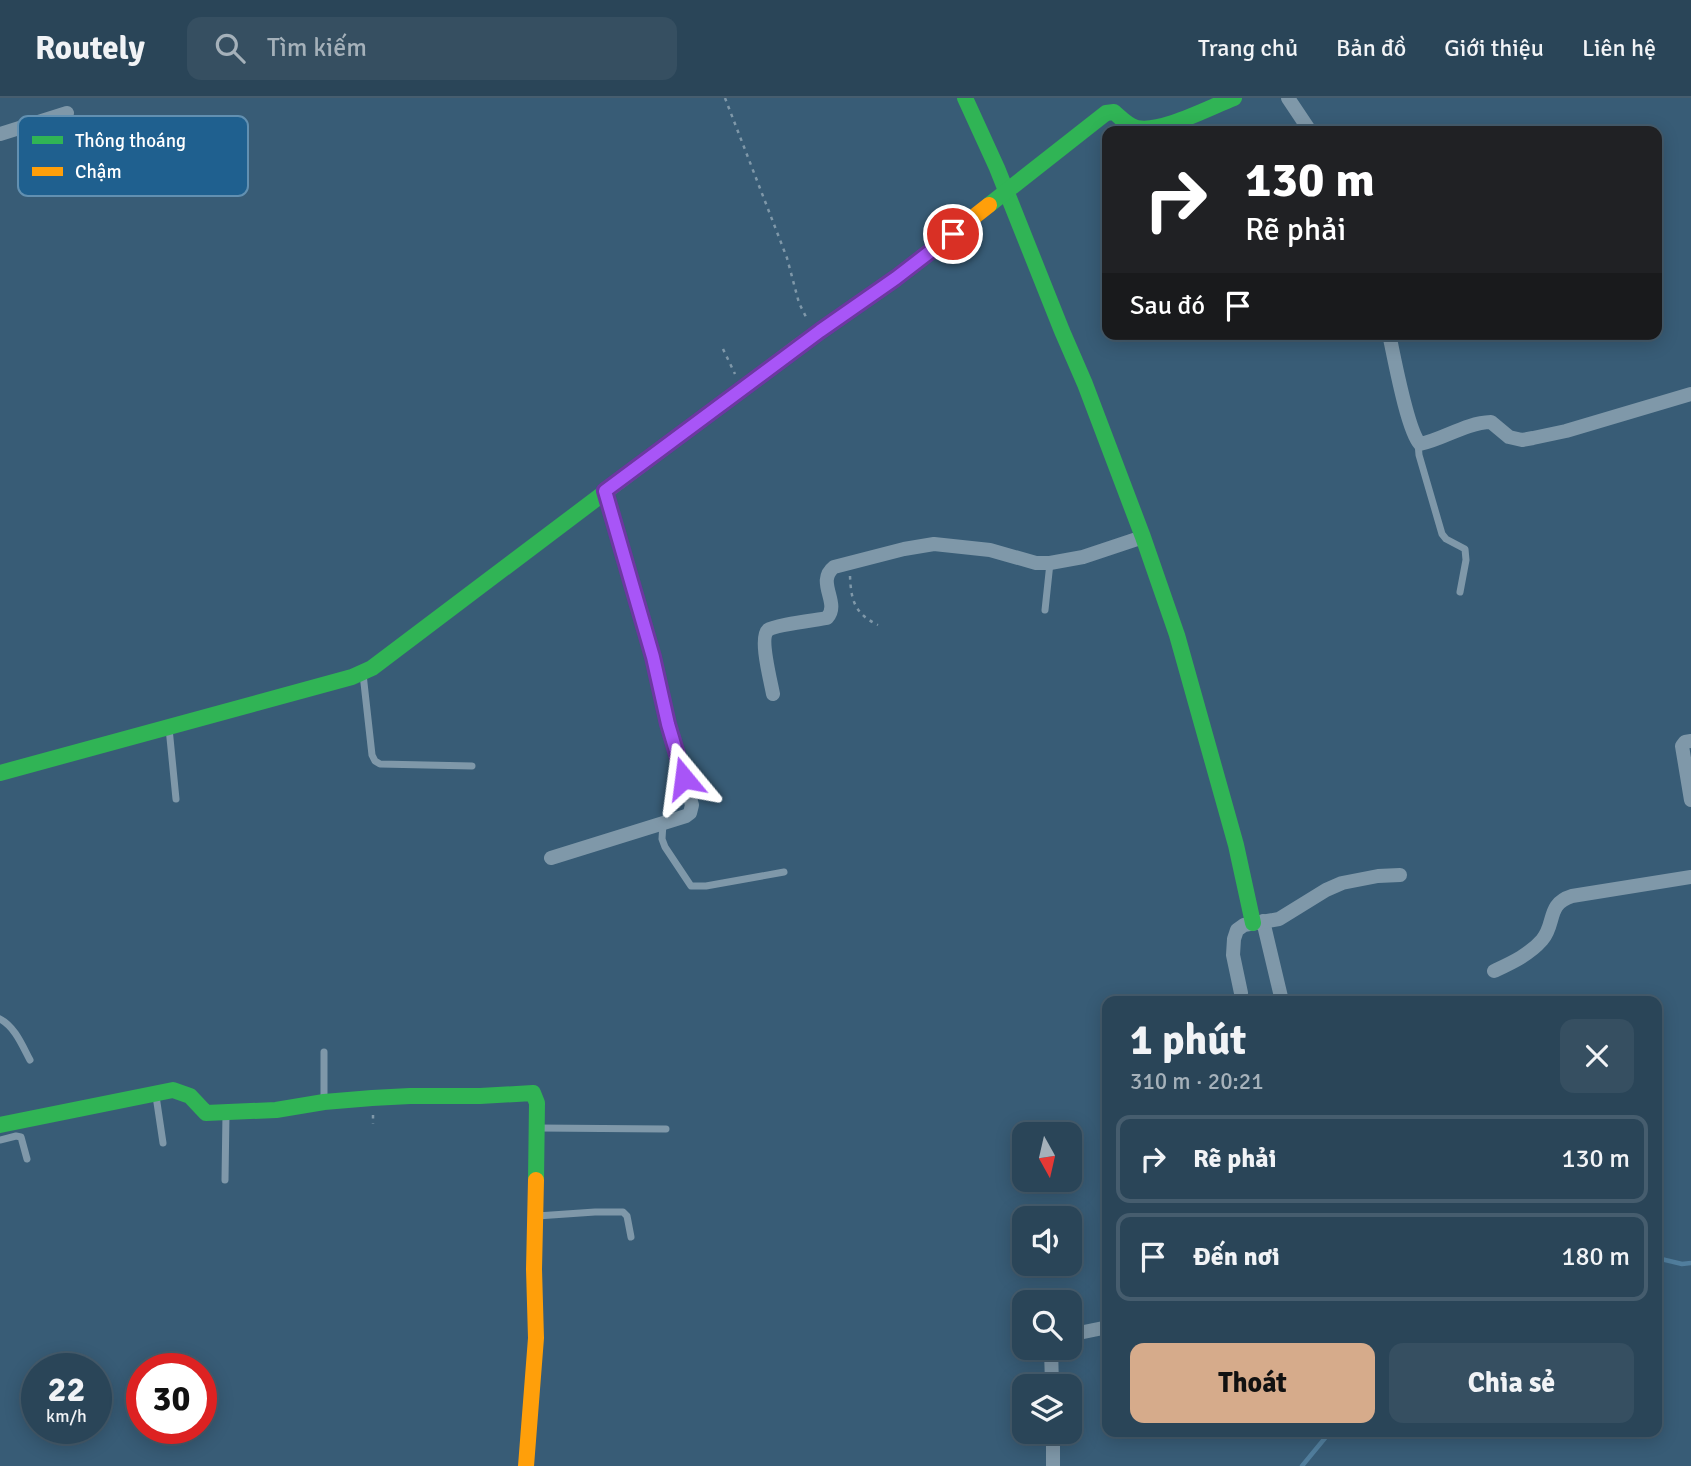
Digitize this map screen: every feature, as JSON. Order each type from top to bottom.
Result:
[{"type":"street","points":[[965,98],[1085,384],[1143,537],[1177,635],[1280,996]]},
{"type":"street","points":[[1154,126],[1176,121],[1234,98]]},
{"type":"street","points":[[1288,98],[1307,126]]},
{"type":"street","points":[[57,116],[67,113]]},
{"type":"street","points":[[0,773],[372,668],[605,491],[820,331],[896,278],[1002,181],[1107,113],[1114,113],[1132,126]]},
{"type":"street","points":[[0,134],[18,128]]},
{"type":"street","points":[[1390,340],[1418,443],[1468,426],[1490,422],[1509,438],[1522,440],[1566,431],[1691,394]]},
{"type":"street","points":[[551,858],[691,813],[692,805],[668,724],[653,657],[605,491]]},
{"type":"street","points":[[773,694],[765,647],[766,632],[827,618],[832,610],[827,575],[834,567],[934,544],[990,550],[1036,563],[1050,563],[1083,557],[1143,537]]},
{"type":"street","points":[[1691,741],[1682,746],[1691,800]]},
{"type":"street","points":[[1241,993],[1233,955],[1237,930],[1244,925],[1279,919],[1342,883],[1400,875]]},
{"type":"street","points":[[1494,971],[1517,960],[1545,937],[1553,911],[1562,900],[1691,877]]},
{"type":"street","points":[[0,1125],[173,1090],[186,1093],[201,1111],[206,1113],[276,1110],[324,1102],[410,1096],[533,1093],[537,1103],[536,1338],[526,1466]]},
{"type":"street","points":[[1082,1332],[1102,1328]]},
{"type":"street","points":[[1053,1444],[1053,1466]]},
{"type":"lane","points":[[1418,443],[1442,534],[1465,549],[1461,592]]},
{"type":"lane","points":[[1045,610],[1050,563]]},
{"type":"lane","points":[[362,673],[375,761],[380,764],[472,766]]},
{"type":"lane","points":[[169,727],[176,799]]},
{"type":"lane","points":[[663,822],[662,839],[665,847],[691,887],[784,872]]},
{"type":"lane","points":[[0,1019],[15,1032],[30,1060]]},
{"type":"lane","points":[[324,1052],[324,1102]]},
{"type":"lane","points":[[155,1092],[163,1143]]},
{"type":"lane","points":[[225,1180],[226,1112]]},
{"type":"lane","points":[[537,1128],[666,1129]]},
{"type":"lane","points":[[0,1140],[21,1137],[27,1159]]},
{"type":"lane","points":[[536,1216],[623,1212],[627,1216],[631,1237]]},
{"type":"path","points":[[725,98],[787,258],[799,303],[807,318]]},
{"type":"path","points":[[723,349],[743,389]]},
{"type":"path","points":[[852,563],[851,587],[856,607],[860,614],[878,625]]},
{"type":"waterway","points":[[1662,1259],[1682,1264],[1691,1263]]},
{"type":"waterway","points":[[1302,1466],[1326,1437]]},
{"type":"traffic: fast","points":[[965,98],[997,168],[1085,384],[1143,537],[1177,635],[1236,845],[1253,923]]},
{"type":"traffic: fast","points":[[1162,126],[1234,98]]},
{"type":"traffic: fast","points":[[989,205],[1106,113],[1114,112],[1131,126]]},
{"type":"traffic: fast","points":[[0,773],[352,677],[372,668],[796,348]]},
{"type":"traffic: fast","points":[[0,1125],[173,1090],[190,1096],[206,1113],[276,1110],[372,1098],[533,1093],[537,1103],[536,1180]]},
{"type":"traffic: slow","points":[[796,348],[896,278],[989,205]]},
{"type":"traffic: slow","points":[[526,1466],[536,1338],[536,1180]]},
{"type":"route","points":[[684,778],[653,657],[605,491],[953,234]]}]
